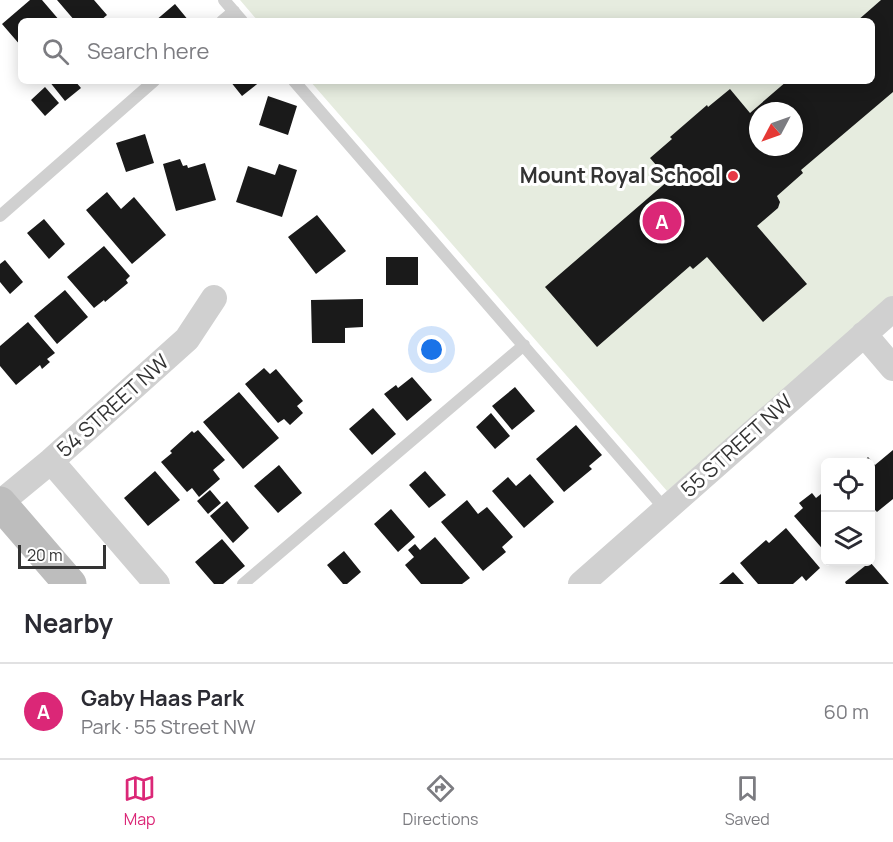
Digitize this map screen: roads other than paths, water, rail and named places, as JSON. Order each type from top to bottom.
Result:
[{"type":"main road","points":[[0,503],[70,584]]},
{"type":"street","name":"54 STREET NW","points":[[0,503],[51,461],[187,339],[214,298]]},
{"type":"street","name":"55 STREET NW","points":[[581,584],[893,309]]},
{"type":"street","points":[[864,334],[893,368]]},
{"type":"street","points":[[51,461],[157,584]]},
{"type":"lane","points":[[224,0],[240,18]]},
{"type":"lane","points":[[226,18],[234,11]]},
{"type":"lane","points":[[0,216],[151,84]]},
{"type":"lane","points":[[297,84],[665,509]]},
{"type":"lane","points":[[243,584],[524,345]]},
{"type":"place","name":"Mount Royal School","points":[[733,176]]},
{"type":"place","name":"Gaby Haas Park","points":[[662,221]]}]
